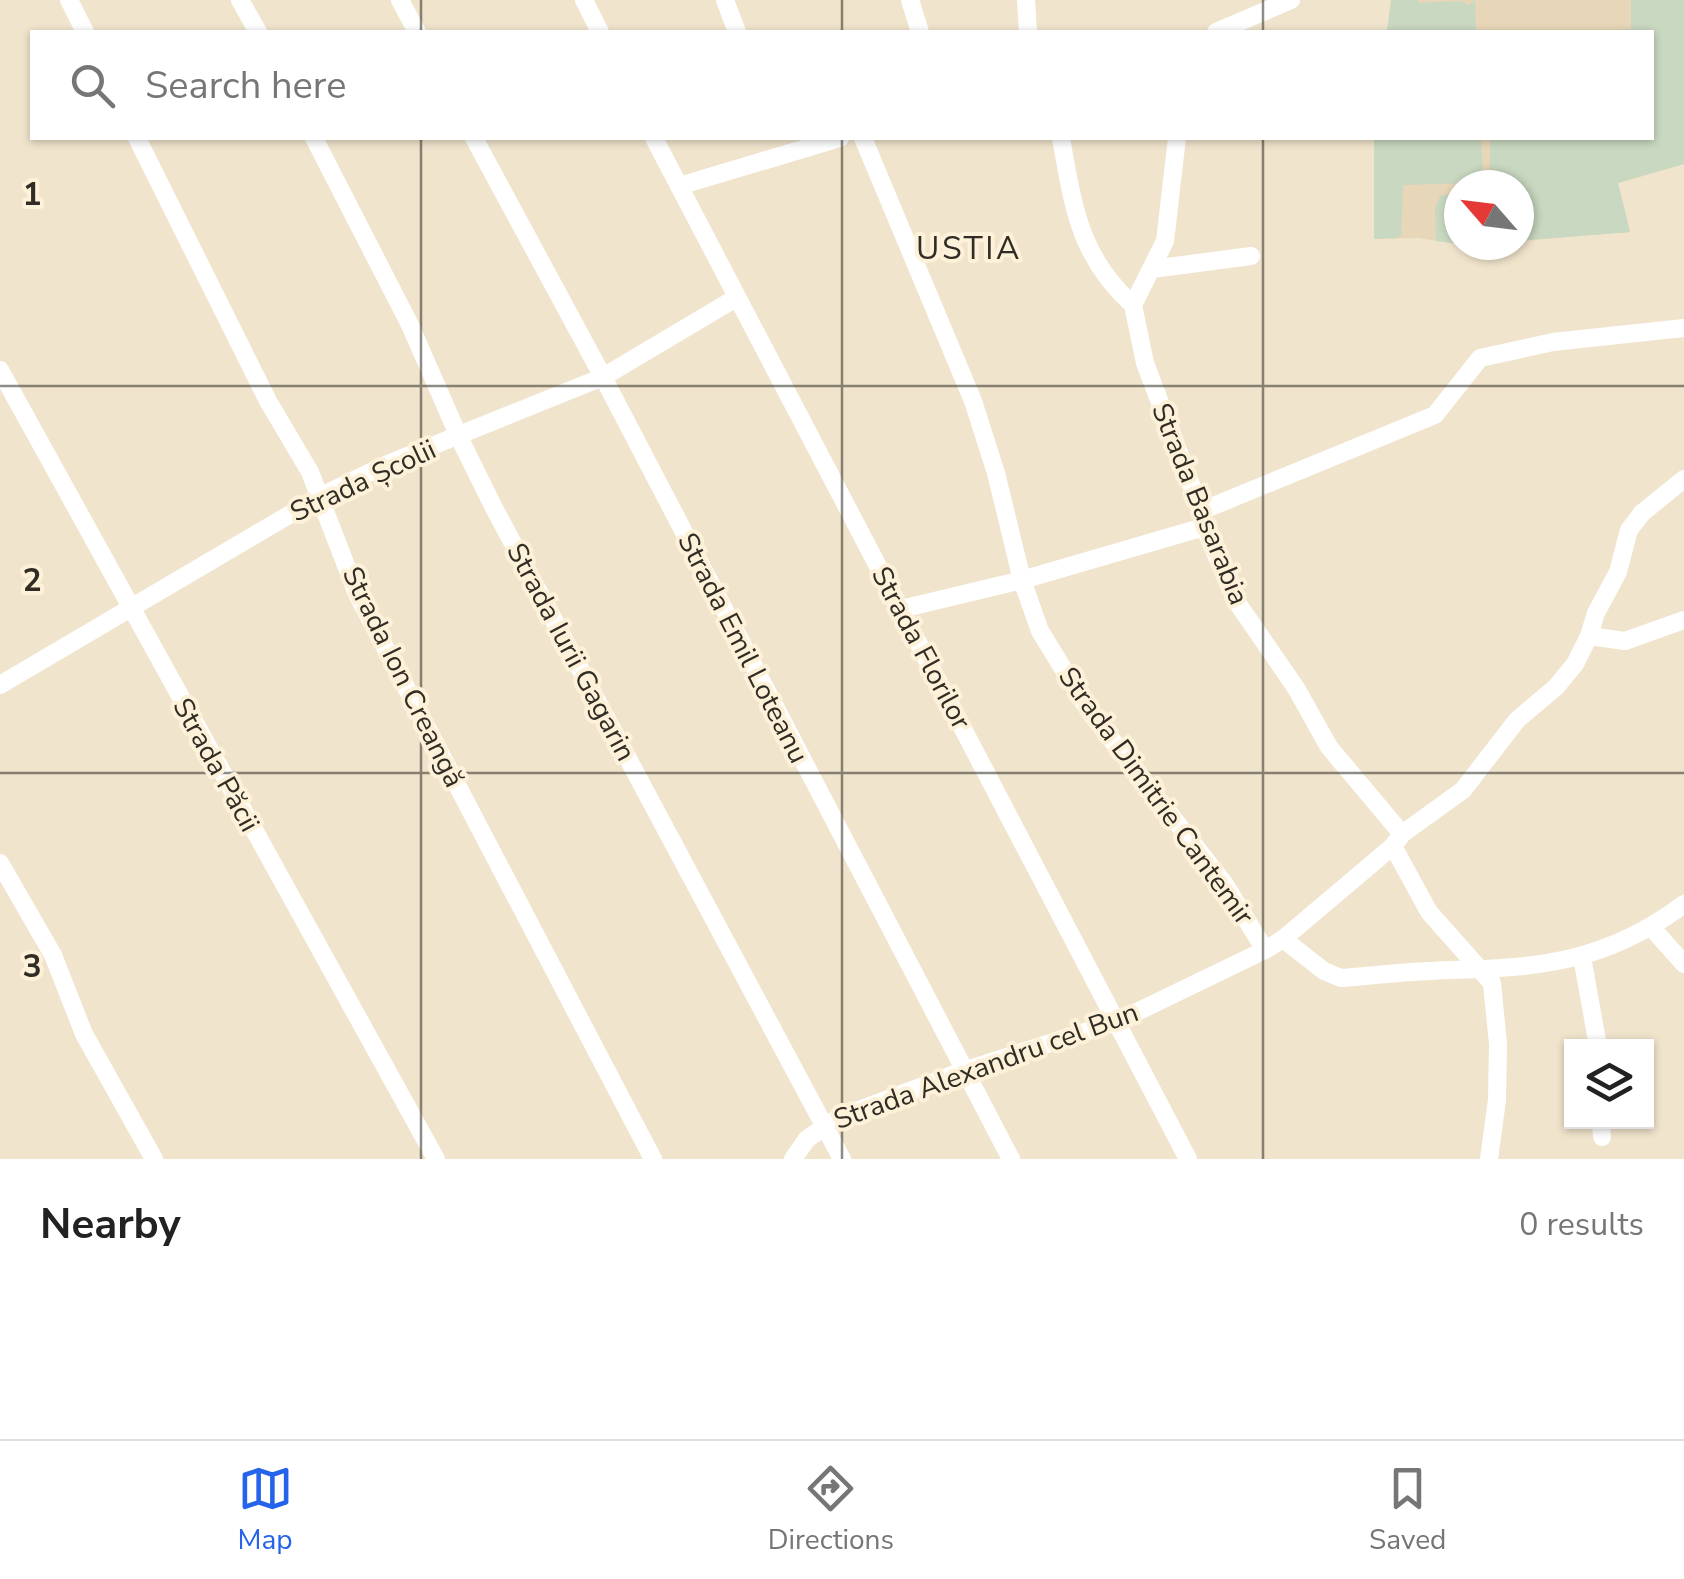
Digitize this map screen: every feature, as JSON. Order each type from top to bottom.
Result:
[{"type":"street","points":[[68,0],[84,30]]},
{"type":"street","points":[[240,0],[257,30]]},
{"type":"street","points":[[400,0],[416,30]]},
{"type":"street","points":[[584,0],[599,30]]},
{"type":"street","points":[[725,0],[736,30]]},
{"type":"street","points":[[910,0],[919,30]]},
{"type":"street","points":[[1026,0],[1028,30]]},
{"type":"street","points":[[1221,30],[1291,0]]},
{"type":"street","name":"Strada Ion Creangă","points":[[138,140],[268,401],[310,472],[358,594],[653,1159]]},
{"type":"street","name":"Strada Iurii Gagarin","points":[[315,140],[410,325],[459,437],[842,1159]]},
{"type":"street","name":"Strada Emil Loteanu","points":[[475,140],[1011,1159]]},
{"type":"street","name":"Strada Florilor","points":[[655,140],[1188,1159]]},
{"type":"street","points":[[679,186],[778,146],[824,140]]},
{"type":"street","name":"Strada Dimitrie Cantemir","points":[[864,140],[974,401],[1022,580],[1040,631],[1072,686],[1224,883],[1264,950]]},
{"type":"street","points":[[1061,140],[1080,232],[1111,286],[1133,305],[1165,241],[1177,140]]},
{"type":"street","points":[[1152,270],[1250,256]]},
{"type":"street","name":"Strada Școlii","points":[[0,685],[320,496],[385,465],[603,378],[736,298]]},
{"type":"street","name":"Strada Basarabia","points":[[1133,305],[1144,363],[1236,601],[1296,688],[1330,747],[1397,840],[1429,912],[1492,984],[1498,1044],[1489,1159]]},
{"type":"street","points":[[902,609],[1022,580],[1203,519],[1435,415],[1480,358],[1553,342],[1684,328]]},
{"type":"street","name":"Strada Păcii","points":[[0,370],[436,1159]]},
{"type":"street","name":"Strada Alexandru cel Bun","points":[[793,1159],[807,1139],[823,1126],[963,1071],[1116,1022],[1283,939],[1397,840],[1463,790],[1517,720],[1556,687],[1575,664],[1589,636],[1596,613],[1618,572],[1629,530],[1642,513],[1684,479]]},
{"type":"street","points":[[1589,636],[1625,641],[1684,620]]},
{"type":"street","points":[[0,862],[54,955],[84,1034],[154,1159]]},
{"type":"street","points":[[1283,939],[1324,972],[1341,978],[1536,967],[1616,945],[1652,928],[1684,904]]},
{"type":"street","points":[[1652,928],[1684,964]]},
{"type":"street","points":[[1582,956],[1597,1039]]},
{"type":"shaded area","points":[[1391,0],[1684,0],[1684,164],[1618,183],[1630,232],[1534,240],[1534,170],[1444,170],[1444,242],[1374,239],[1374,140],[1654,140],[1654,30],[1387,30]]},
{"type":"green space","points":[[1391,0],[1461,1],[1468,5],[1475,0],[1476,30],[1387,30]]},
{"type":"green space","points":[[1631,0],[1684,0],[1684,164],[1618,183],[1630,232],[1534,240],[1534,170],[1490,170],[1490,140],[1654,140],[1654,30],[1610,30],[1631,29]]},
{"type":"green space","points":[[1374,140],[1481,140],[1483,170],[1444,170],[1444,184],[1403,185],[1401,235],[1374,239]]},
{"type":"green space","points":[[1444,195],[1444,242],[1436,241],[1435,209]]},
{"type":"district","name":"USTIA","points":[[969,248]]}]
